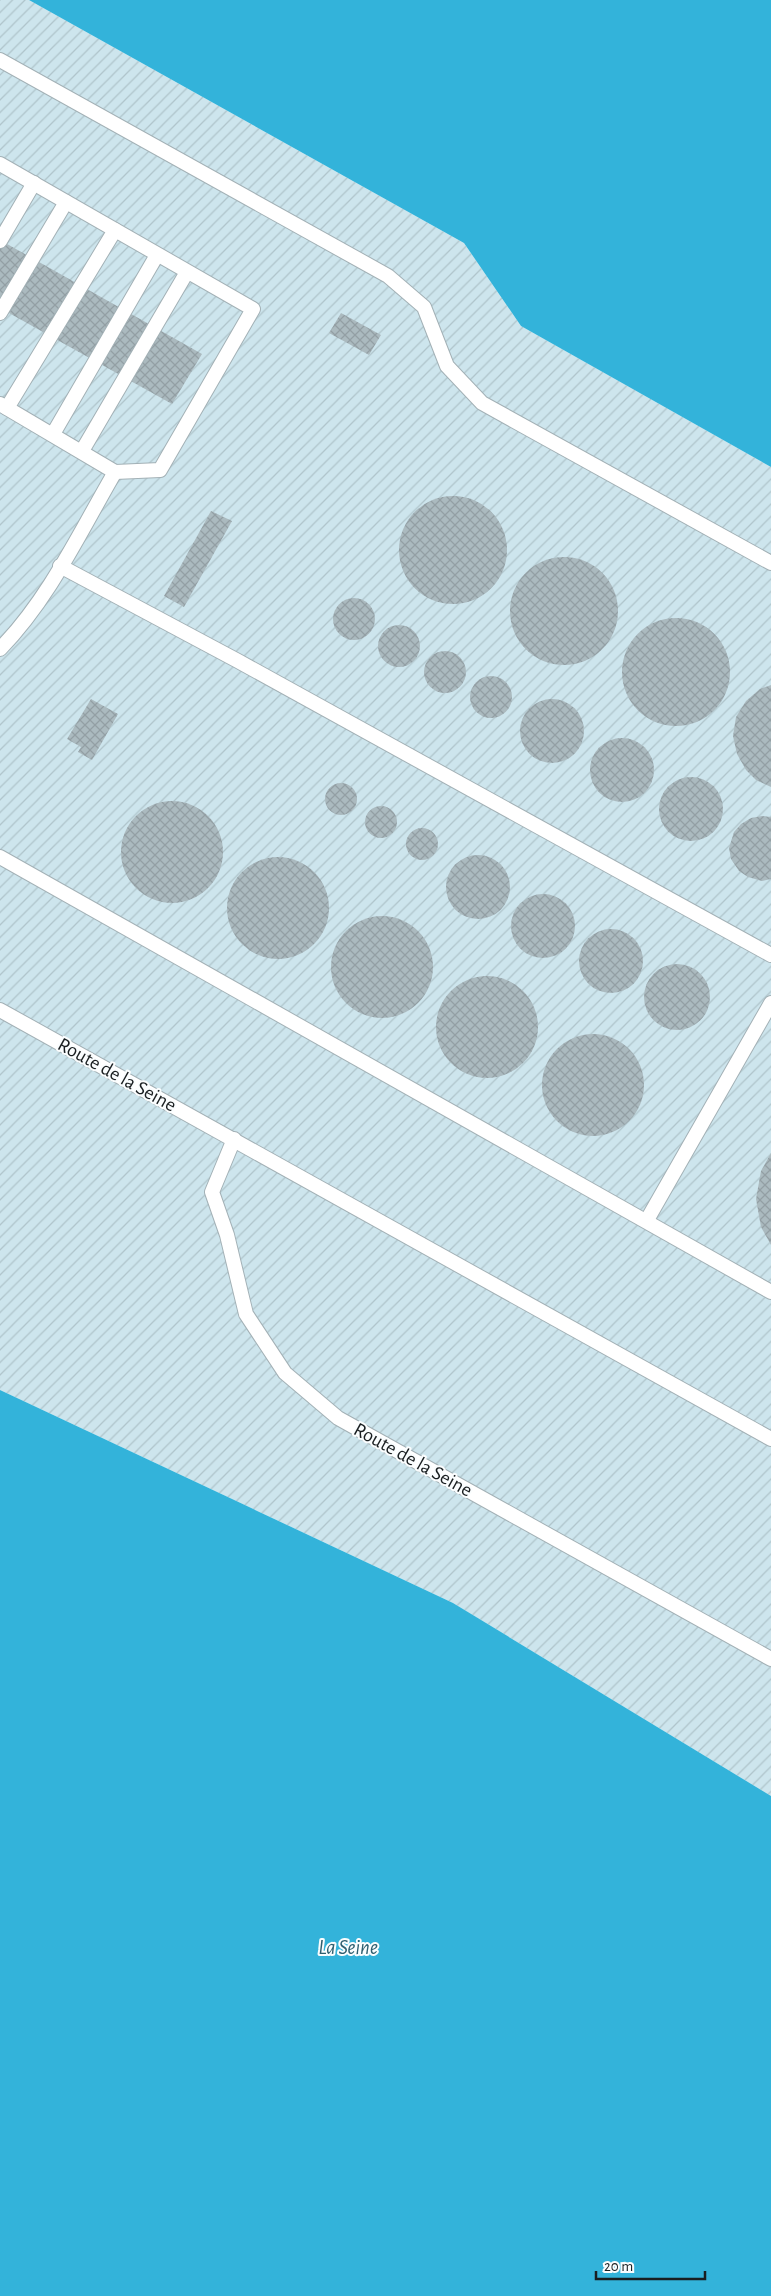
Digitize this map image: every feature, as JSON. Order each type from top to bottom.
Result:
[{"type":"lane","points":[[0,60],[388,276],[424,307],[447,366],[482,403],[771,563]]},
{"type":"lane","points":[[0,164],[253,309],[160,470],[115,472],[4,406],[115,230]]},
{"type":"lane","points":[[0,241],[34,183]]},
{"type":"lane","points":[[0,314],[66,202]]},
{"type":"lane","points":[[53,434],[157,255]]},
{"type":"lane","points":[[82,451],[186,272]]},
{"type":"lane","points":[[0,649],[34,608],[115,472]]},
{"type":"lane","points":[[60,566],[238,661],[771,955]]},
{"type":"lane","points":[[0,857],[771,1292]]},
{"type":"lane","points":[[646,1220],[771,1003]]},
{"type":"lane","name":"Route de la Seine","points":[[0,1010],[771,1438]]},
{"type":"lane","name":"Route de la Seine","points":[[234,1139],[212,1192],[227,1235],[246,1314],[284,1373],[338,1418],[771,1659]]},
{"type":"shaded area","points":[[0,0],[29,0],[464,243],[521,326],[771,467],[771,1796],[453,1603],[0,1390]]},
{"type":"water","points":[[29,0],[771,0],[771,467],[521,326],[464,243]]},
{"type":"water","name":"La Seine","points":[[0,1390],[453,1603],[771,1796],[771,2296],[0,2296]]},
{"type":"building","points":[[0,240],[202,354],[172,404],[0,308]]},
{"type":"building","points":[[341,313],[381,335],[369,355],[329,333]]},
{"type":"building","points":[[453,496],[474,500],[491,512],[503,529],[507,550],[503,571],[491,588],[474,600],[453,604],[432,600],[415,588],[403,571],[399,550],[403,529],[415,512],[432,500]]},
{"type":"building","points":[[211,511],[232,521],[184,607],[164,596]]},
{"type":"building","points":[[564,557],[585,561],[602,573],[614,590],[618,611],[614,632],[602,649],[585,661],[564,665],[543,661],[526,649],[514,632],[510,611],[514,590],[526,573],[543,561]]},
{"type":"building","points":[[350,598],[358,598],[369,604],[375,619],[369,634],[358,640],[350,640],[339,634],[333,623],[333,615],[339,604]]},
{"type":"building","points":[[676,618],[697,622],[714,634],[726,651],[730,672],[726,693],[714,710],[697,722],[676,726],[655,722],[638,710],[626,693],[622,672],[626,651],[638,634],[655,622]]},
{"type":"building","points":[[399,625],[414,631],[420,646],[414,661],[399,667],[384,661],[378,646],[384,631]]},
{"type":"building","points":[[445,651],[460,657],[466,672],[460,687],[445,693],[430,687],[424,672],[430,657]]},
{"type":"building","points":[[495,676],[503,679],[509,685],[512,697],[509,709],[503,715],[487,718],[479,715],[473,709],[470,693],[473,685],[479,679]]},
{"type":"building","points":[[771,685],[771,787],[756,780],[746,770],[737,754],[733,736],[736,717],[746,701],[760,689]]},
{"type":"building","points":[[91,699],[118,714],[92,760],[78,752],[81,747],[67,739]]},
{"type":"building","points":[[552,699],[564,701],[575,708],[582,719],[584,731],[582,743],[575,754],[564,761],[552,763],[540,761],[529,754],[522,743],[520,731],[522,719],[529,708],[540,701]]},
{"type":"building","points":[[616,738],[628,738],[645,747],[652,758],[654,770],[652,782],[645,793],[628,802],[616,802],[604,797],[595,788],[590,776],[590,764],[595,752],[604,743]]},
{"type":"building","points":[[691,777],[703,779],[714,786],[721,797],[723,809],[721,821],[714,832],[703,839],[691,841],[679,839],[668,832],[661,821],[659,809],[661,797],[668,786],[679,779]]},
{"type":"building","points":[[341,783],[347,784],[352,788],[356,793],[356,805],[352,810],[347,814],[341,815],[335,814],[330,810],[326,805],[325,799],[326,793],[330,788],[335,784]]},
{"type":"building","points":[[172,801],[192,805],[208,816],[219,832],[223,852],[219,872],[208,888],[192,899],[172,903],[152,899],[136,888],[125,872],[121,852],[125,832],[136,816],[152,805]]},
{"type":"building","points":[[381,806],[387,807],[392,811],[396,816],[396,828],[392,833],[387,837],[381,838],[375,837],[370,833],[366,828],[365,822],[366,816],[370,811],[375,807]]},
{"type":"building","points":[[771,817],[771,879],[762,881],[748,877],[739,871],[731,859],[729,848],[734,832],[741,824],[751,818]]},
{"type":"building","points":[[422,828],[428,829],[433,833],[437,838],[437,850],[433,855],[428,859],[422,860],[416,859],[411,855],[407,850],[406,844],[407,838],[411,833],[416,829]]},
{"type":"building","points":[[478,855],[490,857],[501,864],[508,875],[510,887],[508,899],[501,910],[490,917],[478,919],[466,917],[455,910],[448,899],[446,887],[448,875],[455,864],[466,857]]},
{"type":"building","points":[[278,857],[298,861],[314,872],[325,888],[329,908],[325,928],[314,944],[298,955],[278,959],[258,955],[242,944],[231,928],[227,908],[231,888],[242,872],[258,861]]},
{"type":"building","points":[[543,894],[561,900],[569,908],[575,926],[569,944],[561,952],[543,958],[525,952],[517,944],[511,926],[517,908],[525,900]]},
{"type":"building","points":[[382,916],[401,920],[418,931],[429,948],[433,967],[429,986],[418,1003],[401,1014],[382,1018],[363,1014],[346,1003],[335,986],[331,967],[335,948],[346,931],[363,920]]},
{"type":"building","points":[[605,929],[617,929],[634,938],[641,949],[643,961],[641,973],[634,984],[617,993],[605,993],[593,988],[584,979],[579,967],[579,955],[584,943],[593,934]]},
{"type":"building","points":[[671,964],[683,964],[695,969],[705,979],[710,991],[708,1010],[695,1025],[683,1030],[671,1030],[659,1025],[649,1015],[644,1003],[644,991],[649,979],[659,969]]},
{"type":"building","points":[[487,976],[507,980],[523,991],[534,1007],[538,1027],[534,1047],[523,1063],[507,1074],[487,1078],[467,1074],[451,1063],[440,1047],[436,1027],[440,1007],[451,991],[467,980]]},
{"type":"building","points":[[593,1034],[612,1038],[629,1049],[640,1066],[644,1085],[640,1104],[629,1121],[612,1132],[593,1136],[574,1132],[557,1121],[546,1104],[542,1085],[546,1066],[557,1049],[574,1038]]},
{"type":"building","points":[[771,1153],[771,1245],[761,1227],[756,1199],[761,1171]]}]
